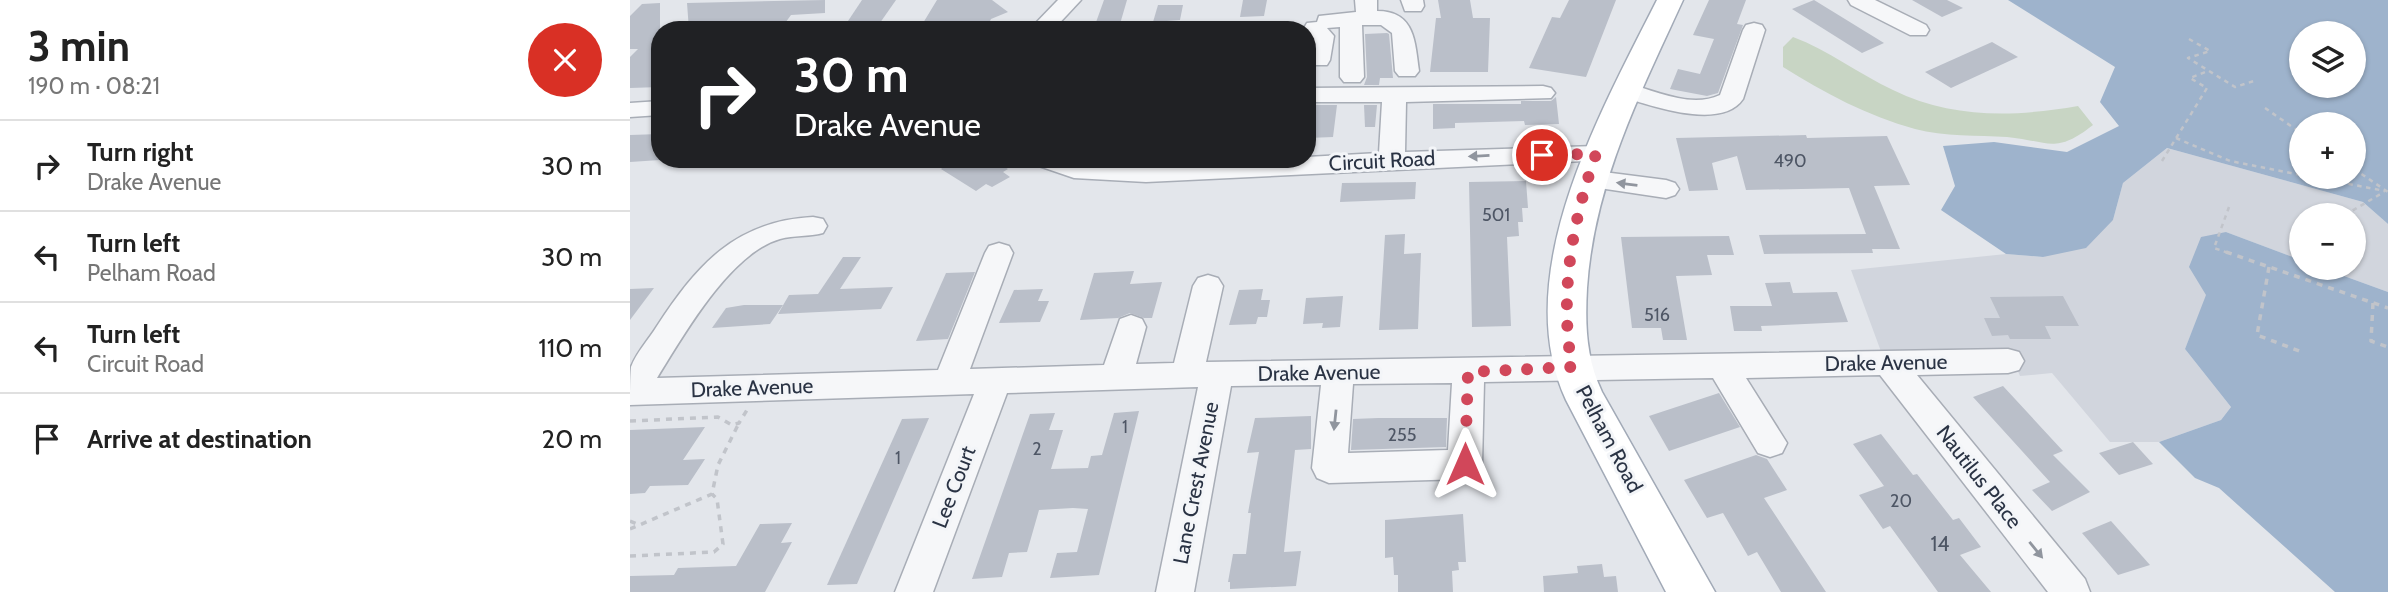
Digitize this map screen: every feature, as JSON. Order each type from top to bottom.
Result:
[{"type":"main road","name":"Pelham Road","points":[[1670,0],[1625,90],[1592,167],[1577,216],[1570,258],[1567,337],[1572,367],[1590,405],[1691,592]]},
{"type":"street","points":[[1039,0],[1044,8],[1043,21]]},
{"type":"street","points":[[1048,21],[1070,0]]},
{"type":"street","points":[[1859,0],[1918,30]]},
{"type":"street","points":[[1352,77],[1362,12]]},
{"type":"street","points":[[1319,60],[1323,36],[1319,20],[1362,12],[1398,24],[1403,33],[1407,71]]},
{"type":"street","points":[[1625,90],[1663,101],[1702,107],[1721,105],[1731,99],[1754,30]]},
{"type":"street","points":[[1316,95],[1544,93]]},
{"type":"street","points":[[1392,161],[1393,105],[1397,95]]},
{"type":"street","points":[[630,110],[651,109]]},
{"type":"street","name":"Circuit Road","points":[[1316,162],[1500,155],[1592,167],[1666,189]]},
{"type":"street","name":"Circuit Road","points":[[1069,168],[1146,174],[1175,168]]},
{"type":"street","points":[[631,401],[697,291],[736,254],[762,235],[782,228],[813,226]]},
{"type":"street","points":[[949,382],[999,253]]},
{"type":"street","name":"Lane Crest Avenue","points":[[1175,592],[1202,374],[1208,286]]},
{"type":"street","points":[[1116,377],[1131,327]]},
{"type":"street","name":"Drake Avenue","points":[[631,401],[949,382],[1202,374],[1468,372],[1572,367],[2007,361]]},
{"type":"street","name":"Nautilus Place","points":[[1888,362],[2071,592]]},
{"type":"street","points":[[1722,366],[1770,443]]},
{"type":"street","points":[[1338,373],[1329,468],[1465,464],[1468,372]]},
{"type":"street","name":"Lee Court","points":[[914,592],[995,382]]},
{"type":"path","points":[[2189,39],[2210,51],[2188,58],[2208,71],[2235,87],[2254,81]]},
{"type":"path","points":[[2162,161],[2207,88],[2190,78],[2208,71]]},
{"type":"path","points":[[2265,108],[2289,125]]},
{"type":"path","points":[[2176,138],[2230,161],[2289,172]]},
{"type":"path","points":[[2366,177],[2387,191]]},
{"type":"path","points":[[2366,187],[2387,191]]},
{"type":"path","points":[[2366,203],[2387,191]]},
{"type":"path","points":[[2229,207],[2214,248],[2388,308]]},
{"type":"path","points":[[2269,267],[2257,335],[2302,352]]},
{"type":"path","points":[[2373,303],[2371,341],[2388,348]]},
{"type":"path","points":[[630,556],[714,552],[719,549],[723,544],[712,482],[723,450],[740,422],[727,424],[718,417],[631,401]]},
{"type":"path","points":[[630,529],[712,494]]},
{"type":"path","points":[[630,521],[637,524]]},
{"type":"shaded area","points":[[2167,148],[2289,182],[2289,189],[2316,189],[2364,203],[2289,203],[2289,256],[2226,232],[2190,267],[2207,295],[2185,349],[2231,407],[2221,420],[2159,442],[2110,442],[2052,373],[2020,376],[2011,355],[1883,357],[1851,270],[2006,254],[2043,257],[2113,220],[2123,183]]},
{"type":"shaded area","points":[[2366,205],[2388,224],[2388,292],[2355,280],[2366,280]]},
{"type":"green space","points":[[1793,37],[1893,90],[1938,106],[1961,111],[2007,113],[2078,106],[2093,125],[2069,140],[2052,144],[2007,137],[1949,135],[1915,129],[1847,103],[1783,67],[1783,47]]},
{"type":"water","points":[[2008,0],[2388,0],[2388,224],[2366,203],[2316,189],[2366,189],[2366,112],[2289,112],[2289,182],[2167,148],[2123,183],[2113,220],[2086,248],[2043,257],[2006,254],[1941,210],[1955,186],[1943,146],[1994,142],[2067,152],[2119,126],[2100,102],[2115,67]]},
{"type":"water","points":[[2226,232],[2289,256],[2289,280],[2355,280],[2388,292],[2388,592],[2335,592],[2219,488],[2195,478],[2159,442],[2221,420],[2231,407],[2185,349],[2206,295],[2189,267],[2201,237]]},
{"type":"building","points":[[825,0],[825,13],[791,15],[787,21],[688,21],[687,3]]},
{"type":"building","points":[[862,0],[896,0],[881,21],[848,21]]},
{"type":"building","points":[[937,0],[992,0],[1008,12],[990,21],[924,21]]},
{"type":"building","points":[[1104,0],[1127,0],[1121,21],[1096,21]]},
{"type":"building","points":[[1243,0],[1267,0],[1264,16],[1240,17]]},
{"type":"building","points":[[1438,0],[1470,0],[1473,18],[1490,18],[1488,72],[1430,72],[1436,18],[1441,18]]},
{"type":"building","points":[[1569,0],[1616,0],[1586,77],[1529,68],[1552,17],[1560,18]]},
{"type":"building","points":[[1709,0],[1746,0],[1737,24],[1743,25],[1718,93],[1707,96],[1670,89],[1678,69],[1700,74],[1714,39],[1693,35]]},
{"type":"building","points":[[1814,0],[1884,43],[1862,53],[1792,9]]},
{"type":"building","points":[[1912,0],[1947,0],[1963,8],[1942,17]]},
{"type":"building","points":[[660,3],[660,21],[651,21],[651,87],[630,88],[630,57],[638,49],[630,49],[630,16],[642,4]]},
{"type":"building","points":[[1158,5],[1183,5],[1180,20],[1153,21]]},
{"type":"building","points":[[1387,33],[1393,78],[1380,78],[1379,85],[1364,85],[1367,77],[1365,34]]},
{"type":"building","points":[[1992,42],[2018,57],[1951,88],[1925,72]]},
{"type":"building","points":[[1556,97],[1559,124],[1525,125],[1524,121],[1455,123],[1455,128],[1433,129],[1433,104],[1521,104],[1521,101],[1551,101]]},
{"type":"building","points":[[1316,105],[1337,105],[1333,137],[1316,138]]},
{"type":"building","points":[[1364,105],[1377,105],[1375,127],[1365,127]]},
{"type":"building","points":[[651,134],[651,161],[630,162],[630,135]]},
{"type":"building","points":[[1806,135],[1807,138],[1887,136],[1910,185],[1874,186],[1900,249],[1872,249],[1873,253],[1764,254],[1759,235],[1866,234],[1849,188],[1746,190],[1737,156],[1712,163],[1718,190],[1689,191],[1676,138]]},
{"type":"building","points":[[1006,168],[1003,172],[1010,177],[992,187],[986,184],[976,191],[941,169]]},
{"type":"building","points":[[1526,181],[1528,208],[1522,208],[1523,222],[1518,222],[1519,236],[1507,237],[1511,326],[1472,327],[1469,182]]},
{"type":"building","points":[[1416,182],[1415,199],[1340,202],[1342,183]]},
{"type":"building","points":[[1405,234],[1404,254],[1421,253],[1418,329],[1379,330],[1385,235]]},
{"type":"building","points":[[1729,236],[1734,255],[1707,255],[1712,275],[1676,276],[1687,340],[1663,340],[1661,328],[1632,328],[1621,237]]},
{"type":"building","points":[[843,257],[861,257],[840,289],[893,287],[881,309],[778,314],[789,295],[818,294]]},
{"type":"building","points":[[1134,271],[1130,284],[1162,282],[1152,318],[1130,313],[1118,318],[1080,320],[1094,273]]},
{"type":"building","points":[[975,272],[948,339],[916,341],[946,273]]},
{"type":"building","points":[[1790,282],[1793,293],[1837,292],[1848,322],[1761,326],[1762,331],[1734,331],[1730,306],[1772,306],[1765,283]]},
{"type":"building","points":[[654,288],[630,320],[630,289]]},
{"type":"building","points":[[1043,289],[1038,301],[1049,301],[1040,322],[999,323],[1014,290]]},
{"type":"building","points":[[1263,289],[1261,300],[1270,300],[1267,317],[1258,317],[1256,324],[1229,325],[1239,290]]},
{"type":"building","points":[[1343,296],[1340,327],[1322,328],[1323,323],[1303,324],[1306,298]]},
{"type":"building","points":[[2063,296],[2079,326],[2045,326],[2051,339],[1992,336],[1984,318],[2000,318],[1990,297]]},
{"type":"building","points":[[783,305],[770,324],[712,328],[726,308]]},
{"type":"building","points":[[2003,386],[2063,451],[2053,455],[2090,492],[2052,511],[2032,490],[2050,482],[1973,397]]},
{"type":"building","points":[[1719,393],[1740,427],[1669,451],[1649,416]]},
{"type":"building","points":[[1139,411],[1099,575],[1050,578],[1057,553],[1077,552],[1088,509],[1073,508],[1039,510],[1027,552],[1009,553],[1002,577],[972,579],[1030,414],[1055,413],[1049,430],[1063,430],[1051,469],[1088,468],[1091,456],[1102,455],[1114,413]]},
{"type":"building","points":[[1311,416],[1311,449],[1295,450],[1284,552],[1301,551],[1296,586],[1230,589],[1228,582],[1233,554],[1246,554],[1251,513],[1248,513],[1259,452],[1247,453],[1255,418]]},
{"type":"building","points":[[929,418],[857,584],[827,585],[902,419]]},
{"type":"building","points":[[1447,418],[1446,447],[1351,450],[1353,419]]},
{"type":"building","points":[[705,427],[683,460],[705,459],[688,485],[650,486],[645,493],[630,494],[630,430]]},
{"type":"building","points":[[1881,434],[1913,475],[1917,474],[1953,520],[1959,518],[1981,547],[1960,555],[1991,592],[1938,592],[1890,526],[1883,529],[1859,495],[1884,486],[1853,444]]},
{"type":"building","points":[[2133,442],[2153,464],[2119,475],[2099,453]]},
{"type":"building","points":[[1756,455],[1767,459],[1787,490],[1764,498],[1826,592],[1781,592],[1757,552],[1748,556],[1723,513],[1707,518],[1684,480]]},
{"type":"building","points":[[1463,514],[1466,562],[1458,562],[1459,570],[1452,571],[1453,592],[1398,592],[1398,575],[1394,575],[1393,557],[1385,558],[1385,520]]},
{"type":"building","points":[[2111,521],[2150,565],[2118,575],[2082,533]]},
{"type":"building","points":[[792,523],[781,543],[792,542],[765,592],[630,592],[630,576],[674,575],[678,568],[736,566],[760,524]]},
{"type":"building","points":[[1602,564],[1604,577],[1616,576],[1618,592],[1544,592],[1543,576],[1578,573],[1577,566]]},
{"type":"route","points":[[1465,464],[1468,372],[1572,367],[1567,337],[1570,258],[1577,216],[1596,154],[1542,155]]}]
